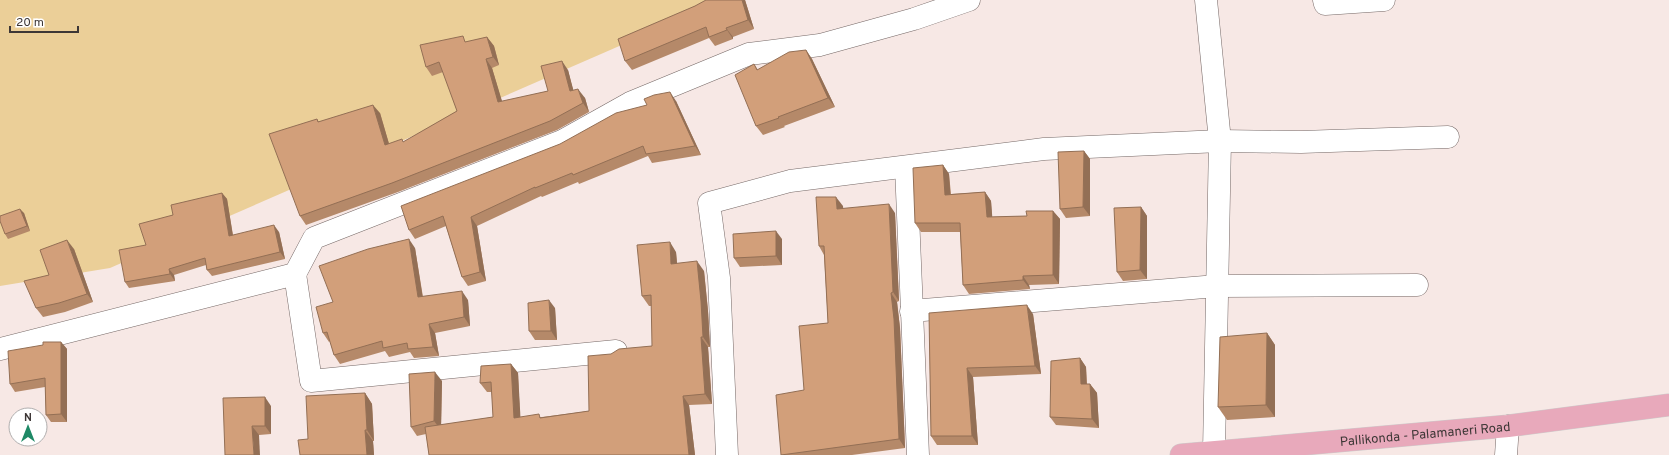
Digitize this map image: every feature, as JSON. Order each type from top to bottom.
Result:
[{"type":"main road","name":"Pallikonda - Palamaneri Road","points":[[1181,455],[1508,426],[1669,405]]},
{"type":"street","points":[[616,351],[311,381],[295,274],[314,238],[562,141],[630,103],[748,54],[820,45],[914,20],[968,0]]},
{"type":"street","points":[[1206,0],[1220,141],[1214,451]]},
{"type":"street","points":[[1324,0],[1325,4],[1384,0]]},
{"type":"street","points":[[727,455],[719,278],[709,203],[790,181],[1044,149],[1220,141],[1301,142],[1448,137]]},
{"type":"street","points":[[906,167],[918,455]]},
{"type":"street","points":[[0,349],[295,274]]},
{"type":"street","points":[[911,312],[1217,286],[1417,285]]},
{"type":"street","points":[[1506,455],[1508,426]]},
{"type":"shaded area","points":[[0,0],[725,0],[110,268],[0,286]]},
{"type":"building","points":[[706,0],[742,0],[748,20],[726,28],[727,30],[709,37],[706,27],[625,61],[618,39]]},
{"type":"building","points":[[463,36],[465,42],[487,37],[493,57],[486,59],[498,102],[548,91],[541,66],[562,61],[570,91],[578,89],[583,103],[550,121],[392,183],[300,216],[269,134],[317,119],[318,122],[373,105],[385,145],[402,139],[403,142],[457,111],[439,62],[426,67],[420,45]]},
{"type":"building","points":[[806,50],[828,98],[756,126],[735,75],[754,64],[757,70],[789,52]]},
{"type":"building","points":[[670,92],[695,146],[646,154],[643,146],[573,175],[572,173],[535,187],[471,217],[480,272],[462,277],[443,216],[409,230],[401,206],[560,144],[616,113],[647,105],[644,99],[654,95]]},
{"type":"building","points":[[1084,151],[1083,207],[1060,209],[1058,152]]},
{"type":"building","points":[[943,165],[945,195],[985,192],[987,217],[1027,216],[1026,211],[1053,211],[1053,275],[1023,276],[1023,280],[963,285],[960,223],[915,223],[913,168]]},
{"type":"building","points":[[222,193],[229,236],[274,225],[280,252],[207,270],[205,258],[169,269],[170,274],[125,282],[119,250],[146,245],[139,224],[173,215],[171,205]]},
{"type":"building","points":[[816,197],[836,197],[837,209],[889,204],[893,292],[891,293],[894,319],[899,439],[781,455],[776,395],[804,390],[799,326],[828,323],[824,246],[819,246]]},
{"type":"building","points":[[1141,207],[1140,270],[1117,272],[1114,208]]},
{"type":"building","points":[[20,209],[27,226],[5,234],[0,221],[0,216]]},
{"type":"building","points":[[776,231],[776,256],[734,258],[733,234]]},
{"type":"building","points":[[409,239],[418,297],[462,291],[464,317],[429,324],[433,347],[408,349],[407,343],[383,348],[382,341],[334,355],[327,332],[323,333],[316,307],[333,302],[319,266],[368,249]]},
{"type":"building","points":[[67,240],[87,294],[59,303],[36,308],[24,281],[49,275],[40,250]]},
{"type":"building","points":[[670,242],[671,264],[697,261],[701,301],[703,337],[701,337],[705,394],[683,396],[689,455],[429,455],[425,427],[493,417],[491,382],[480,383],[481,366],[511,364],[514,418],[539,414],[540,418],[589,411],[588,356],[611,354],[619,349],[652,346],[651,295],[642,296],[637,245]]},
{"type":"building","points":[[549,300],[551,331],[529,331],[528,303]]},
{"type":"building","points":[[1027,305],[1035,366],[967,368],[972,436],[931,436],[929,313]]},
{"type":"building","points":[[1267,333],[1266,405],[1218,407],[1220,337]]},
{"type":"building","points":[[43,342],[61,342],[61,414],[48,415],[48,407],[46,407],[45,378],[10,384],[8,351],[43,345]]},
{"type":"building","points":[[1080,358],[1081,384],[1090,384],[1092,419],[1050,417],[1051,361]]},
{"type":"building","points":[[435,372],[434,421],[411,427],[409,374]]},
{"type":"building","points":[[365,393],[367,455],[300,455],[298,440],[308,439],[306,396]]},
{"type":"building","points":[[265,397],[265,426],[252,426],[254,455],[225,455],[223,398]]}]
